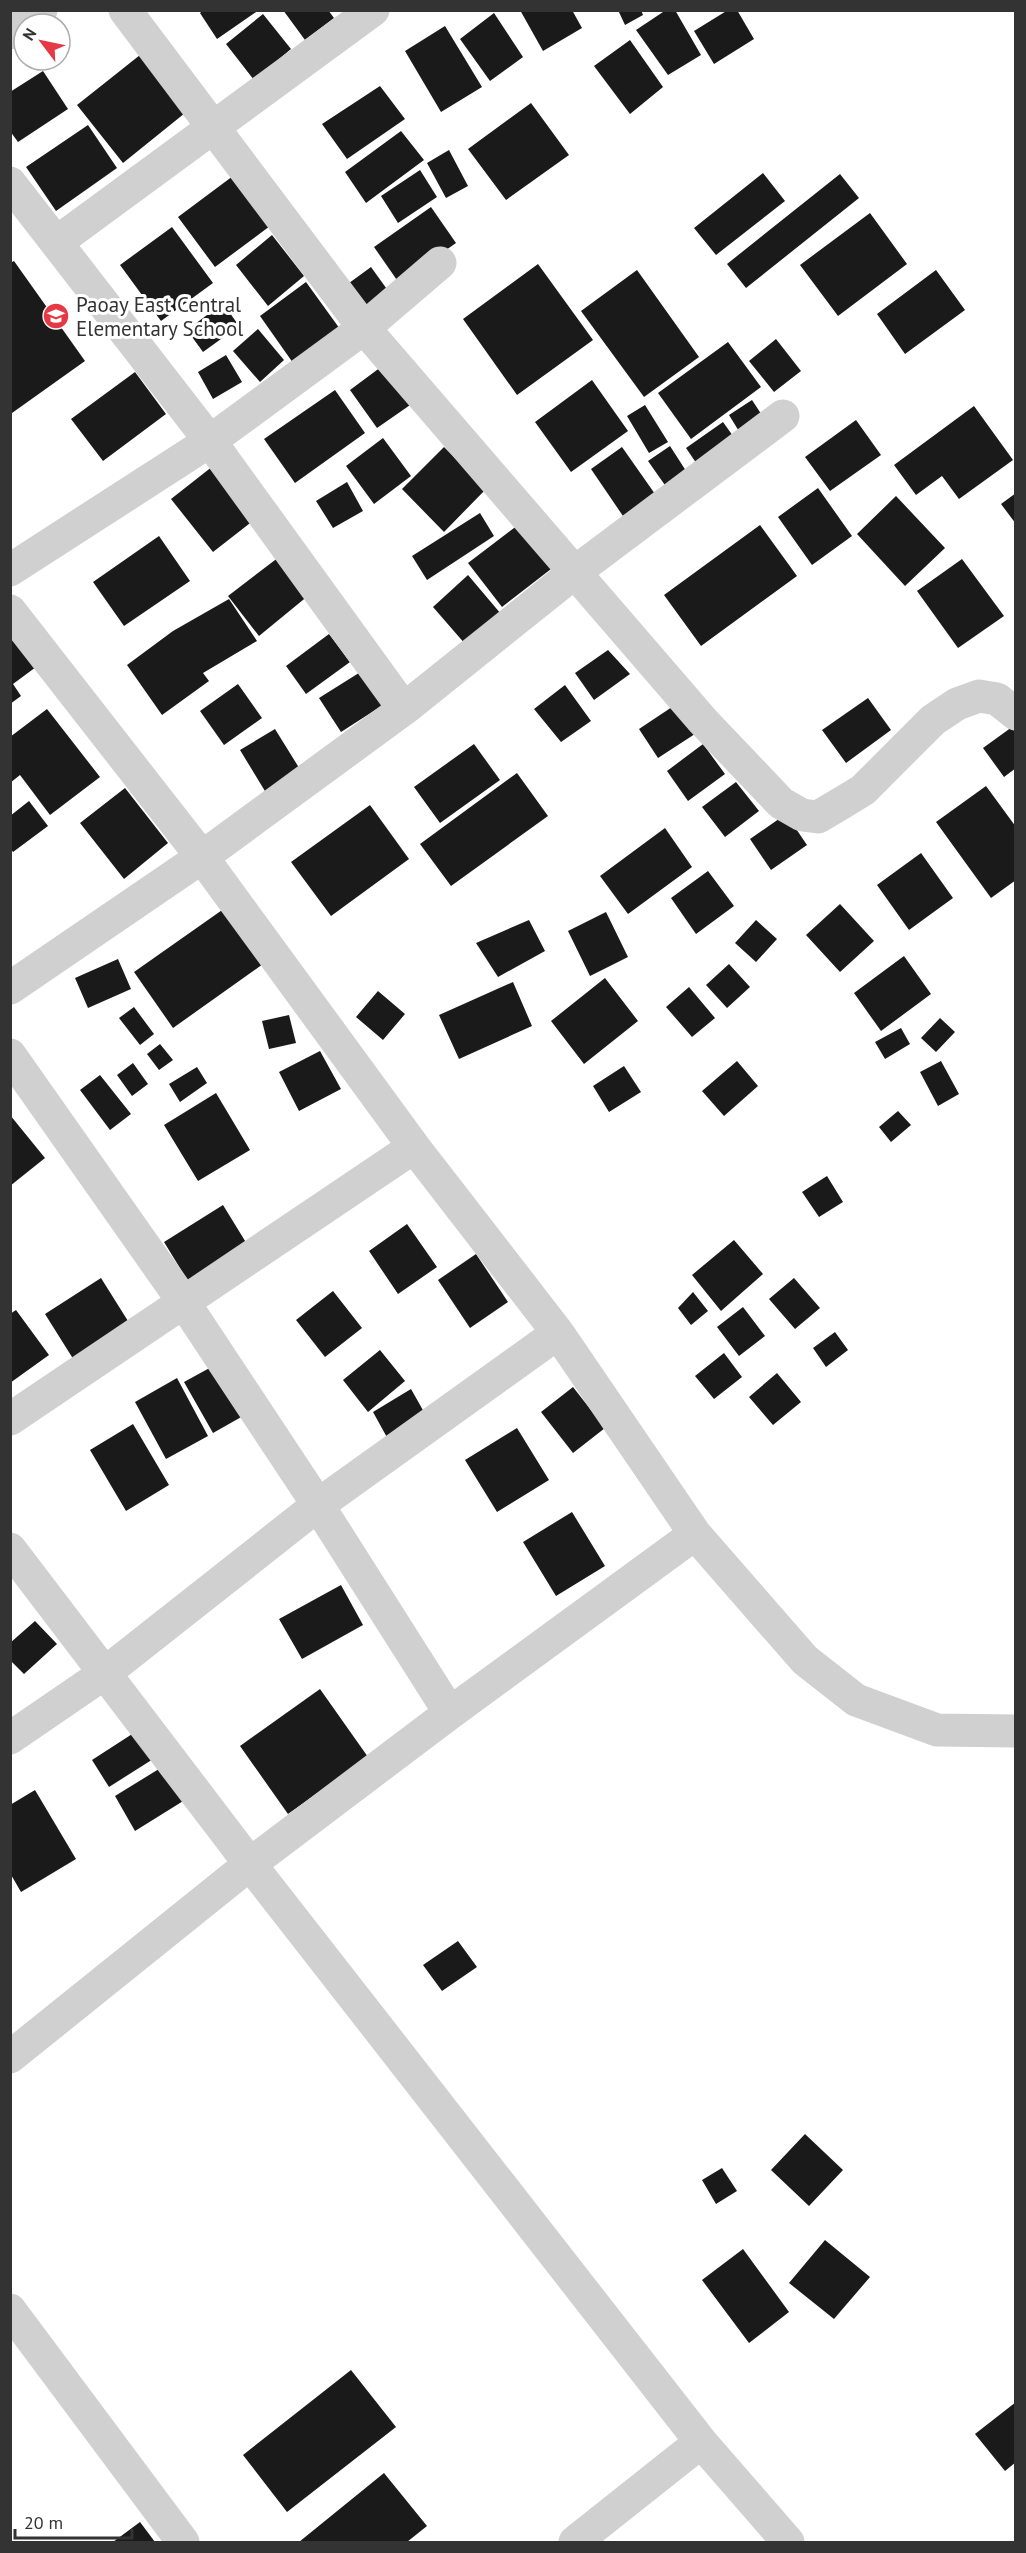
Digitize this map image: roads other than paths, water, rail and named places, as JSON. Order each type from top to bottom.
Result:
[{"type":"street","points":[[10,33],[41,10]]},
{"type":"street","points":[[125,10],[364,328],[740,761],[782,803],[802,815],[818,817],[863,790],[933,720],[957,704],[979,696],[997,699],[1016,714]]},
{"type":"street","points":[[57,242],[213,125],[373,10]]},
{"type":"street","points":[[10,183],[210,441],[404,709]]},
{"type":"street","points":[[10,570],[210,441],[364,328],[440,263]]},
{"type":"street","points":[[10,988],[202,857],[404,709],[575,572],[783,417]]},
{"type":"street","points":[[10,611],[202,857],[414,1147],[558,1333],[695,1534],[805,1660],[856,1700],[937,1731],[1016,1731]]},
{"type":"street","points":[[10,1055],[183,1301],[318,1505],[450,1713]]},
{"type":"street","points":[[10,1419],[414,1147]]},
{"type":"street","points":[[10,1738],[105,1673],[318,1505],[558,1333]]},
{"type":"street","points":[[10,2057],[250,1864],[450,1713],[695,1534]]},
{"type":"street","points":[[10,1549],[250,1864],[701,2442],[788,2542]]},
{"type":"street","points":[[10,2310],[183,2542]]},
{"type":"street","points":[[576,2542],[701,2442]]},
{"type":"place","name":"Paoay East Central Elementary School","points":[[56,316]]}]
